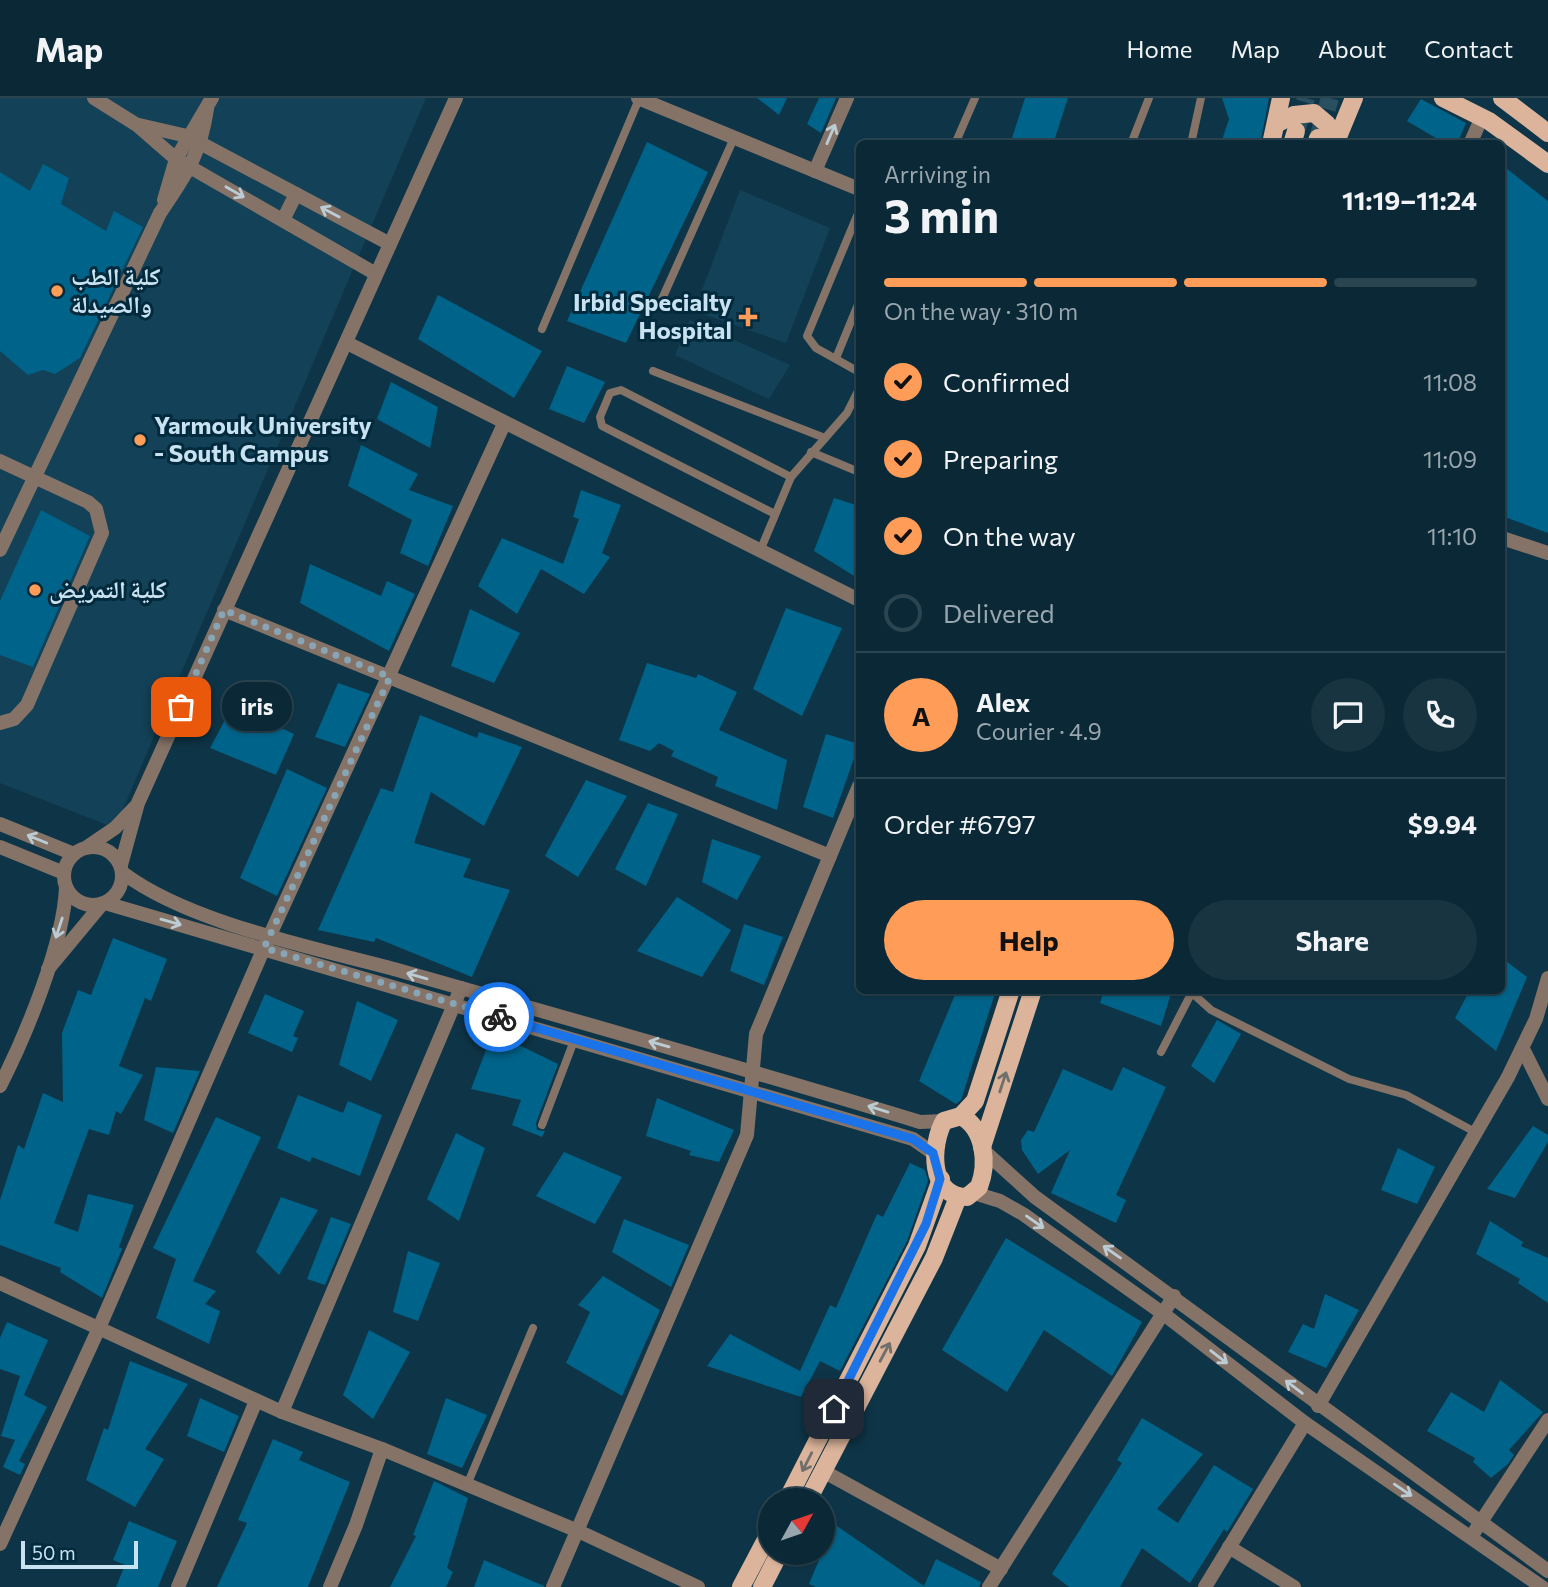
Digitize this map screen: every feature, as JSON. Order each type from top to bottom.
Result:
[{"type":"main road","points":[[1272,140],[1282,98]]},
{"type":"main road","points":[[1327,140],[1354,98]]},
{"type":"main road","points":[[1443,98],[1482,117],[1548,164]]},
{"type":"main road","points":[[1502,98],[1548,133]]},
{"type":"main road","points":[[1276,124],[1294,115],[1314,113],[1327,124],[1326,140]]},
{"type":"main road","points":[[966,1195],[951,1193],[940,1179],[933,1153],[937,1134],[952,1118],[975,1101],[1010,994]]},
{"type":"main road","points":[[814,1488],[966,1195],[982,1179],[982,1148],[1032,994]]},
{"type":"main road","points":[[952,1118],[971,1124],[982,1148]]},
{"type":"main road","points":[[793,1488],[912,1257],[940,1179]]},
{"type":"main road","points":[[741,1587],[758,1555]]},
{"type":"main road","points":[[762,1587],[773,1565]]},
{"type":"street","points":[[94,98],[137,125],[176,159],[376,274]]},
{"type":"street","points":[[48,969],[104,904],[119,891],[138,803],[456,98]]},
{"type":"street","points":[[638,98],[856,188]]},
{"type":"street","points":[[815,171],[847,98]]},
{"type":"street","points":[[160,213],[176,159],[187,136],[209,103]]},
{"type":"street","points":[[0,550],[160,213],[191,167],[202,144],[209,103]]},
{"type":"street","points":[[1472,140],[1482,117]]},
{"type":"street","points":[[137,125],[187,136],[390,244]]},
{"type":"street","points":[[283,220],[296,194]]},
{"type":"street","points":[[347,343],[856,599]]},
{"type":"street","points":[[0,1545],[99,1328],[267,941],[504,424]]},
{"type":"street","points":[[0,461],[88,502],[96,509],[102,533],[27,705],[14,719],[0,723]]},
{"type":"street","points":[[1505,539],[1548,553]]},
{"type":"street","points":[[224,610],[830,856]]},
{"type":"street","points":[[553,1587],[747,1135],[751,1120],[749,1089],[756,1034],[856,793]]},
{"type":"street","points":[[2,1079],[48,969],[63,917],[65,880],[81,851],[115,828],[138,803]]},
{"type":"street","points":[[0,824],[81,851],[107,850],[122,869],[171,902],[267,941],[454,1004],[913,1139],[933,1153]]},
{"type":"street","points":[[0,847],[65,880],[80,903],[104,904],[461,988],[751,1070],[920,1122],[952,1118]]},
{"type":"street","points":[[1318,1406],[1523,1049],[1548,978]]},
{"type":"street","points":[[282,1412],[461,988]]},
{"type":"street","points":[[1523,1049],[1548,1099]]},
{"type":"street","points":[[982,1148],[1021,1186],[1174,1296],[1318,1406],[1548,1571]]},
{"type":"street","points":[[966,1195],[1012,1207],[1165,1315],[1305,1423],[1542,1587]]},
{"type":"street","points":[[0,1283],[256,1401],[382,1449],[578,1531],[698,1587]]},
{"type":"street","points":[[989,1587],[1165,1315],[1174,1296]]},
{"type":"street","points":[[178,1587],[256,1401]]},
{"type":"street","points":[[1471,1537],[1548,1420]]},
{"type":"street","points":[[1205,1587],[1305,1423]]},
{"type":"street","points":[[330,1587],[382,1449]]},
{"type":"street","points":[[823,1471],[1001,1569]]},
{"type":"street","points":[[1229,1547],[1294,1587]]},
{"type":"lane","points":[[542,329],[638,98]]},
{"type":"lane","points":[[957,140],[975,98]]},
{"type":"lane","points":[[1133,140],[1149,98]]},
{"type":"lane","points":[[1192,140],[1201,98]]},
{"type":"lane","points":[[662,299],[734,138]]},
{"type":"lane","points":[[856,218],[807,336],[816,348],[856,370]]},
{"type":"lane","points":[[836,358],[856,309]]},
{"type":"lane","points":[[653,371],[825,438]]},
{"type":"lane","points":[[775,514],[602,426],[600,417],[610,393],[621,390],[791,477]]},
{"type":"lane","points":[[760,551],[791,477],[847,413],[856,395]]},
{"type":"lane","points":[[811,452],[856,471]]},
{"type":"lane","points":[[1161,1052],[1189,994]]},
{"type":"lane","points":[[1192,994],[1211,1010],[1349,1079],[1406,1095],[1477,1133]]},
{"type":"lane","points":[[542,1125],[575,1038]]},
{"type":"lane","points":[[467,1485],[533,1328]]},
{"type":"shaded area","name":"Yarmouk University - South Campus","points":[[0,98],[426,98],[115,828],[0,783]]},
{"type":"shaded area","points":[[740,190],[830,228],[786,343],[694,311]]},
{"type":"shaded area","points":[[690,320],[790,365],[769,399],[675,355]]},
{"type":"building","points":[[757,98],[787,98],[779,115]]},
{"type":"building","points":[[819,98],[836,98],[821,133],[807,124]]},
{"type":"building","points":[[1025,98],[1068,98],[1054,140],[1011,140]]},
{"type":"building","points":[[1222,98],[1269,98],[1261,140],[1222,140],[1229,119]]},
{"type":"building","points":[[1421,99],[1466,123],[1459,140],[1439,140],[1407,121]]},
{"type":"building","points":[[647,142],[708,172],[626,343],[567,321]]},
{"type":"building","name":"كلية الطب والصيدلة","points":[[43,164],[69,178],[61,204],[106,231],[114,211],[143,227],[80,358],[55,374],[43,370],[28,375],[0,351],[0,172],[30,191]]},
{"type":"building","points":[[1505,167],[1548,201],[1548,533],[1505,517]]},
{"type":"building","points":[[438,295],[542,351],[514,398],[418,339]]},
{"type":"building","points":[[567,366],[605,382],[584,423],[549,409]]},
{"type":"building","points":[[391,382],[438,407],[430,448],[377,419]]},
{"type":"building","points":[[361,445],[418,474],[409,490],[453,506],[428,566],[400,553],[412,520],[348,486]]},
{"type":"building","points":[[581,490],[621,505],[602,553],[610,557],[584,594],[541,569],[517,614],[478,586],[502,538],[563,564],[579,519],[573,517]]},
{"type":"building","points":[[834,498],[856,505],[856,577],[814,551]]},
{"type":"building","name":"كلية التمريض","points":[[41,510],[90,536],[33,667],[0,655],[0,601]]},
{"type":"building","points":[[310,564],[381,596],[387,581],[415,594],[389,651],[300,603]]},
{"type":"building","points":[[786,608],[842,628],[802,716],[753,689]]},
{"type":"building","points":[[470,609],[520,633],[494,683],[451,666]]},
{"type":"building","points":[[647,663],[696,678],[698,674],[737,692],[719,730],[787,760],[777,810],[715,786],[718,777],[671,756],[674,751],[659,743],[650,751],[619,740]]},
{"type":"building","points":[[338,683],[370,694],[345,747],[315,737]]},
{"type":"building","points":[[233,705],[294,734],[276,775],[210,748]]},
{"type":"building","points":[[420,715],[477,738],[479,732],[522,747],[484,826],[431,792],[414,843],[471,859],[463,877],[510,890],[472,977],[376,938],[374,942],[318,930],[381,788],[393,792]]},
{"type":"building","points":[[826,734],[856,743],[856,753],[833,818],[803,807]]},
{"type":"building","points":[[287,769],[327,788],[277,896],[240,878]]},
{"type":"building","points":[[586,780],[627,796],[578,877],[545,856]]},
{"type":"building","points":[[648,803],[678,814],[646,886],[615,869]]},
{"type":"building","points":[[712,839],[761,856],[737,900],[702,882]]},
{"type":"building","points":[[677,897],[731,930],[702,977],[637,951]]},
{"type":"building","points":[[744,924],[783,937],[764,985],[730,971]]},
{"type":"building","points":[[113,938],[167,959],[151,1001],[145,998],[119,1066],[143,1075],[121,1114],[116,1111],[109,1135],[89,1129],[54,1223],[78,1232],[88,1194],[134,1205],[119,1247],[122,1249],[102,1298],[60,1272],[61,1268],[0,1245],[0,1200],[18,1145],[24,1149],[43,1093],[63,1102],[62,1033],[78,990],[91,995]]},
{"type":"building","points":[[1505,960],[1527,977],[1496,1051],[1455,1018],[1468,994],[1505,994]]},
{"type":"building","points":[[265,994],[304,1011],[293,1036],[298,1038],[292,1052],[248,1033]]},
{"type":"building","points":[[955,994],[995,994],[961,1100],[956,1104],[919,1081]]},
{"type":"building","points":[[1103,994],[1171,994],[1161,1026],[1100,1003]]},
{"type":"building","points":[[357,1001],[398,1020],[371,1081],[339,1065]]},
{"type":"building","points":[[1217,1020],[1241,1034],[1214,1083],[1191,1066]]},
{"type":"building","points":[[495,1027],[521,1034],[517,1044],[558,1064],[536,1123],[537,1130],[545,1131],[542,1137],[512,1125],[521,1100],[471,1089]]},
{"type":"building","points":[[156,1067],[200,1071],[173,1133],[144,1120]]},
{"type":"building","points":[[1123,1067],[1166,1087],[1116,1195],[1126,1200],[1116,1223],[1051,1193],[1070,1150],[1038,1174],[1022,1150],[1021,1140],[1028,1130],[1034,1132],[1063,1069],[1112,1091]]},
{"type":"building","points":[[298,1095],[343,1113],[348,1101],[382,1115],[360,1176],[312,1157],[310,1162],[277,1148]]},
{"type":"building","points":[[657,1098],[734,1130],[719,1162],[689,1155],[691,1151],[646,1136]]},
{"type":"building","points":[[216,1117],[261,1137],[193,1281],[216,1291],[205,1304],[220,1311],[209,1344],[156,1318],[176,1259],[153,1248]]},
{"type":"building","points":[[1533,1126],[1548,1135],[1548,1142],[1515,1198],[1487,1189]]},
{"type":"building","points":[[456,1133],[485,1148],[459,1221],[427,1199]]},
{"type":"building","points":[[1398,1148],[1435,1167],[1417,1204],[1381,1190]]},
{"type":"building","points":[[564,1152],[622,1177],[595,1224],[536,1196]]},
{"type":"building","points":[[910,1163],[925,1170],[928,1181],[907,1241],[840,1371],[820,1361],[801,1397],[707,1366],[730,1334],[800,1371],[830,1305],[836,1308],[877,1214],[883,1217]]},
{"type":"building","points":[[281,1197],[318,1210],[279,1275],[256,1252]]},
{"type":"building","points":[[331,1217],[351,1224],[325,1285],[307,1279]]},
{"type":"building","points":[[624,1219],[689,1245],[671,1287],[612,1252]]},
{"type":"building","points":[[1490,1221],[1523,1242],[1521,1246],[1548,1258],[1548,1303],[1518,1283],[1520,1279],[1476,1254]]},
{"type":"building","points":[[1006,1238],[1142,1322],[1112,1376],[1044,1330],[1007,1392],[942,1350]]},
{"type":"building","points":[[408,1251],[440,1263],[418,1321],[393,1312]]},
{"type":"building","points":[[603,1276],[660,1310],[622,1396],[566,1363],[590,1312],[578,1305]]},
{"type":"building","points":[[1325,1294],[1359,1310],[1326,1368],[1288,1352],[1303,1324],[1314,1329]]},
{"type":"building","points":[[7,1322],[48,1340],[24,1395],[47,1407],[19,1461],[25,1464],[20,1475],[3,1467],[15,1440],[1,1436],[20,1376],[0,1369],[0,1338]]},
{"type":"building","points":[[369,1330],[410,1352],[373,1419],[343,1395]]},
{"type":"building","points":[[130,1361],[188,1384],[145,1449],[164,1459],[135,1507],[86,1480],[104,1428],[108,1430]]},
{"type":"building","points":[[1500,1380],[1543,1412],[1509,1450],[1514,1455],[1508,1464],[1491,1478],[1473,1462],[1475,1458],[1427,1431],[1451,1392],[1484,1412]]},
{"type":"building","points":[[200,1398],[239,1416],[224,1452],[187,1436]]},
{"type":"building","points":[[446,1398],[487,1415],[462,1468],[427,1454]]},
{"type":"building","points":[[1142,1418],[1203,1454],[1157,1509],[1178,1523],[1214,1465],[1253,1489],[1227,1532],[1224,1529],[1190,1583],[1142,1548],[1120,1587],[1069,1587],[1052,1574],[1122,1463],[1117,1460]]},
{"type":"building","points":[[273,1439],[303,1452],[299,1460],[350,1482],[308,1587],[217,1587],[247,1523],[238,1520]]},
{"type":"building","points":[[434,1481],[468,1498],[447,1568],[453,1572],[446,1587],[390,1587],[416,1536],[413,1535]]},
{"type":"building","points":[[129,1521],[177,1541],[158,1587],[116,1587],[125,1565],[113,1560]]},
{"type":"building","points":[[835,1525],[924,1586],[936,1559],[981,1582],[979,1587],[816,1587],[809,1584],[817,1565],[835,1565]]},
{"type":"building","points":[[484,1560],[544,1586],[544,1587],[474,1587]]},
{"type":"tunnel","points":[[1297,128],[1306,98]]},
{"type":"tunnel","points":[[1319,135],[1330,98]]},
{"type":"way so far","points":[[181,707],[224,610],[390,677],[264,948],[499,1017]]},
{"type":"place","name":"كلية الطب والصيدلة","points":[[57,291]]},
{"type":"place","name":"Irbid Specialty Hospital","points":[[748,317]]},
{"type":"place","name":"Yarmouk University - South Campus","points":[[140,440]]},
{"type":"place","name":"كلية التمريض","points":[[35,590]]},
{"type":"place","name":"iris","points":[[181,707]]},
{"type":"route","points":[[499,1017],[913,1139],[933,1153],[940,1179],[926,1224],[907,1268],[834,1409]]}]
